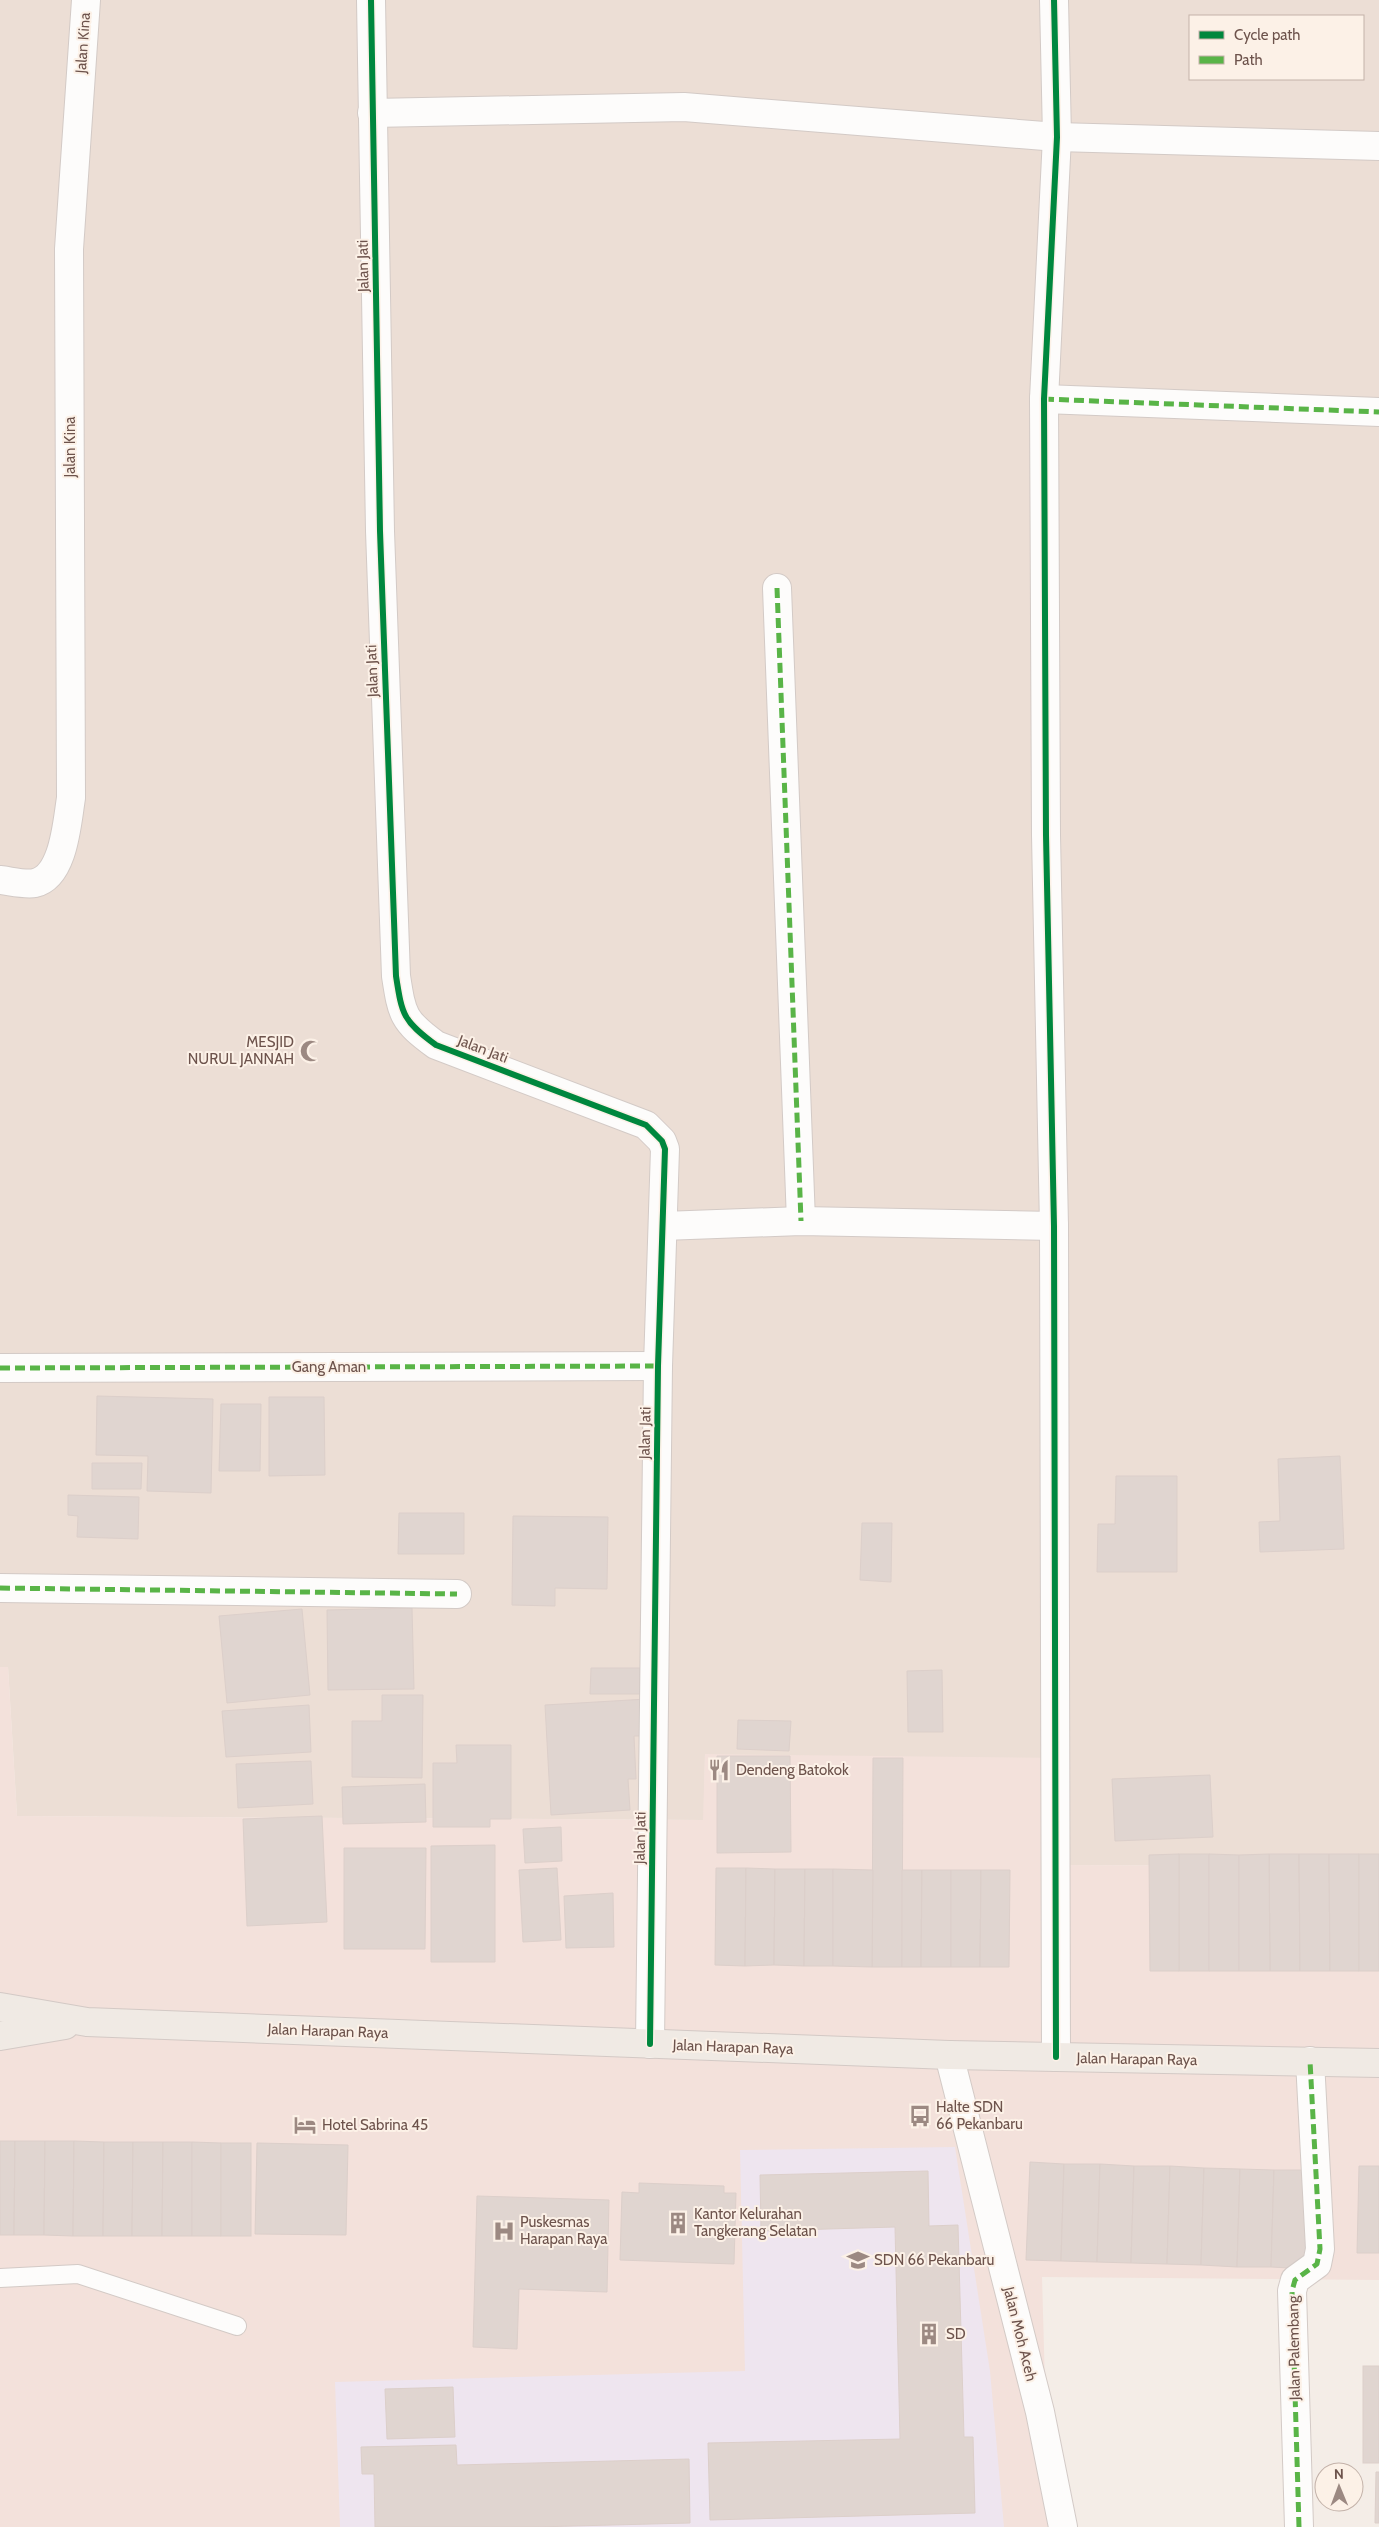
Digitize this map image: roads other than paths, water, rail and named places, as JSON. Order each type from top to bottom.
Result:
[{"type":"main road","name":"Jalan Harapan Raya","points":[[0,2007],[86,2022],[948,2054],[1379,2063]]},
{"type":"main road","name":"Jalan Harapan Raya","points":[[0,2036],[86,2022]]},
{"type":"street","name":"Jalan Kina","points":[[0,880],[35,883],[51,872],[60,856],[71,798],[69,249],[86,0]]},
{"type":"street","name":"Jalan Jati","points":[[371,0],[380,531],[396,976],[401,1010],[413,1028],[436,1045],[646,1125],[656,1133],[662,1141],[664,1149],[658,1366],[650,2044]]},
{"type":"street","points":[[1054,0],[1057,137],[1044,399],[1046,825],[1054,1226],[1056,2057]]},
{"type":"street","points":[[372,113],[684,107],[1057,137],[1379,146]]},
{"type":"street","points":[[1044,399],[1379,412]]},
{"type":"street","points":[[777,588],[800,1221]]},
{"type":"street","points":[[663,1226],[800,1221],[1054,1226]]},
{"type":"street","name":"Gang Aman","points":[[0,1368],[658,1366]]},
{"type":"street","points":[[0,1588],[457,1594]]},
{"type":"street","name":"Jalan Moh Aceh","points":[[948,2054],[1040,2412],[1064,2527]]},
{"type":"street","name":"Jalan Palembang","points":[[1299,2527],[1292,2291],[1295,2280],[1317,2264],[1320,2250],[1310,2061]]},
{"type":"lane","points":[[0,2278],[78,2274],[237,2326]]},
{"type":"place","name":"MESJID NURUL JANNAH","points":[[311,1051]]},
{"type":"place","name":"Dendeng Batokok","points":[[719,1770]]},
{"type":"place","name":"Halte SDN 66 Pekanbaru","points":[[920,2116]]},
{"type":"place","name":"Hotel Sabrina 45","points":[[305,2125]]},
{"type":"place","name":"Kantor Kelurahan Tangkerang Selatan","points":[[678,2223]]},
{"type":"place","name":"Puskesmas Harapan Raya","points":[[504,2231]]},
{"type":"place","name":"SDN 66 Pekanbaru","points":[[858,2260]]},
{"type":"place","name":"SD","points":[[929,2334]]}]
